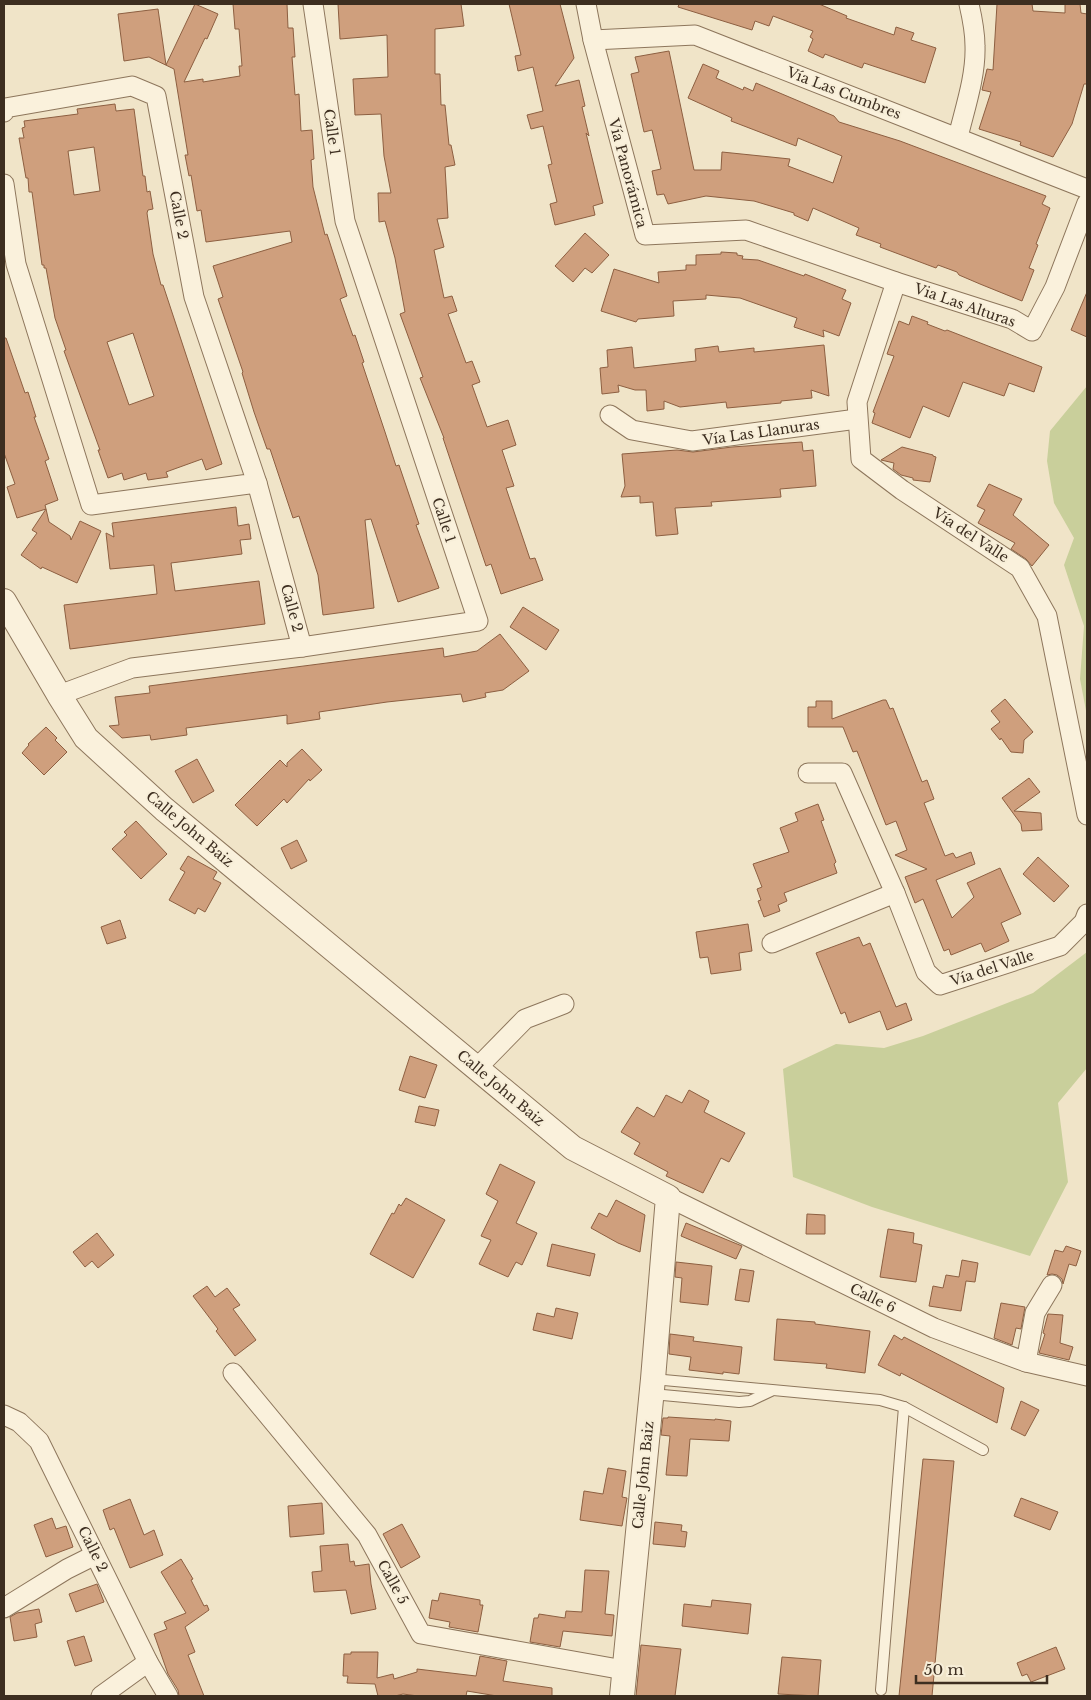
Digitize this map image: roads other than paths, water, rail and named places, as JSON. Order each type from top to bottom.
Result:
[{"type":"street","name":"Calle 1","points":[[58,695],[132,668],[302,647],[478,622],[345,222],[313,4]]},
{"type":"street","name":"Vía Panorámica","points":[[586,4],[592,40],[645,235],[746,230],[896,282]]},
{"type":"street","points":[[958,137],[974,68],[976,46],[969,4]]},
{"type":"street","name":"Vía Las Cumbres","points":[[592,40],[695,35],[1087,189]]},
{"type":"street","name":"Calle 2","points":[[4,112],[5,108],[132,86],[156,96],[194,297],[257,483],[302,647]]},
{"type":"street","points":[[4,184],[16,264],[91,505],[257,483]]},
{"type":"street","name":"Via Las Alturas","points":[[896,282],[1012,319],[1032,331],[1055,286],[1087,203]]},
{"type":"street","name":"Vía del Valle","points":[[896,282],[857,402],[860,459],[902,490],[1020,568],[1047,616],[1087,815]]},
{"type":"street","name":"Vía Las Llanuras","points":[[610,415],[632,430],[692,442],[858,419]]},
{"type":"street","name":"Calle John Baiz","points":[[4,602],[58,695],[86,738],[164,809],[573,1148],[668,1197],[622,1696]]},
{"type":"street","name":"Vía del Valle","points":[[808,773],[842,773],[895,893],[926,972],[940,985],[1060,946],[1084,922],[1087,914]]},
{"type":"street","points":[[772,943],[895,893]]},
{"type":"street","points":[[477,1068],[525,1018],[564,1004]]},
{"type":"street","name":"Calle 6","points":[[668,1197],[934,1328],[1026,1362],[1087,1376]]},
{"type":"street","points":[[1026,1362],[1035,1313],[1052,1285]]},
{"type":"street","name":"Calle 5","points":[[233,1373],[367,1534],[421,1634],[624,1670]]},
{"type":"street","name":"Calle 2","points":[[4,1415],[19,1422],[40,1441],[148,1662],[168,1696]]},
{"type":"street","points":[[4,1608],[67,1568],[95,1555]]},
{"type":"street","points":[[101,1696],[148,1662]]},
{"type":"lane","points":[[652,1386],[739,1402],[750,1401],[771,1391]]},
{"type":"lane","points":[[652,1386],[747,1386],[771,1391],[880,1400],[904,1407],[983,1450]]},
{"type":"lane","points":[[881,1690],[904,1407]]}]
